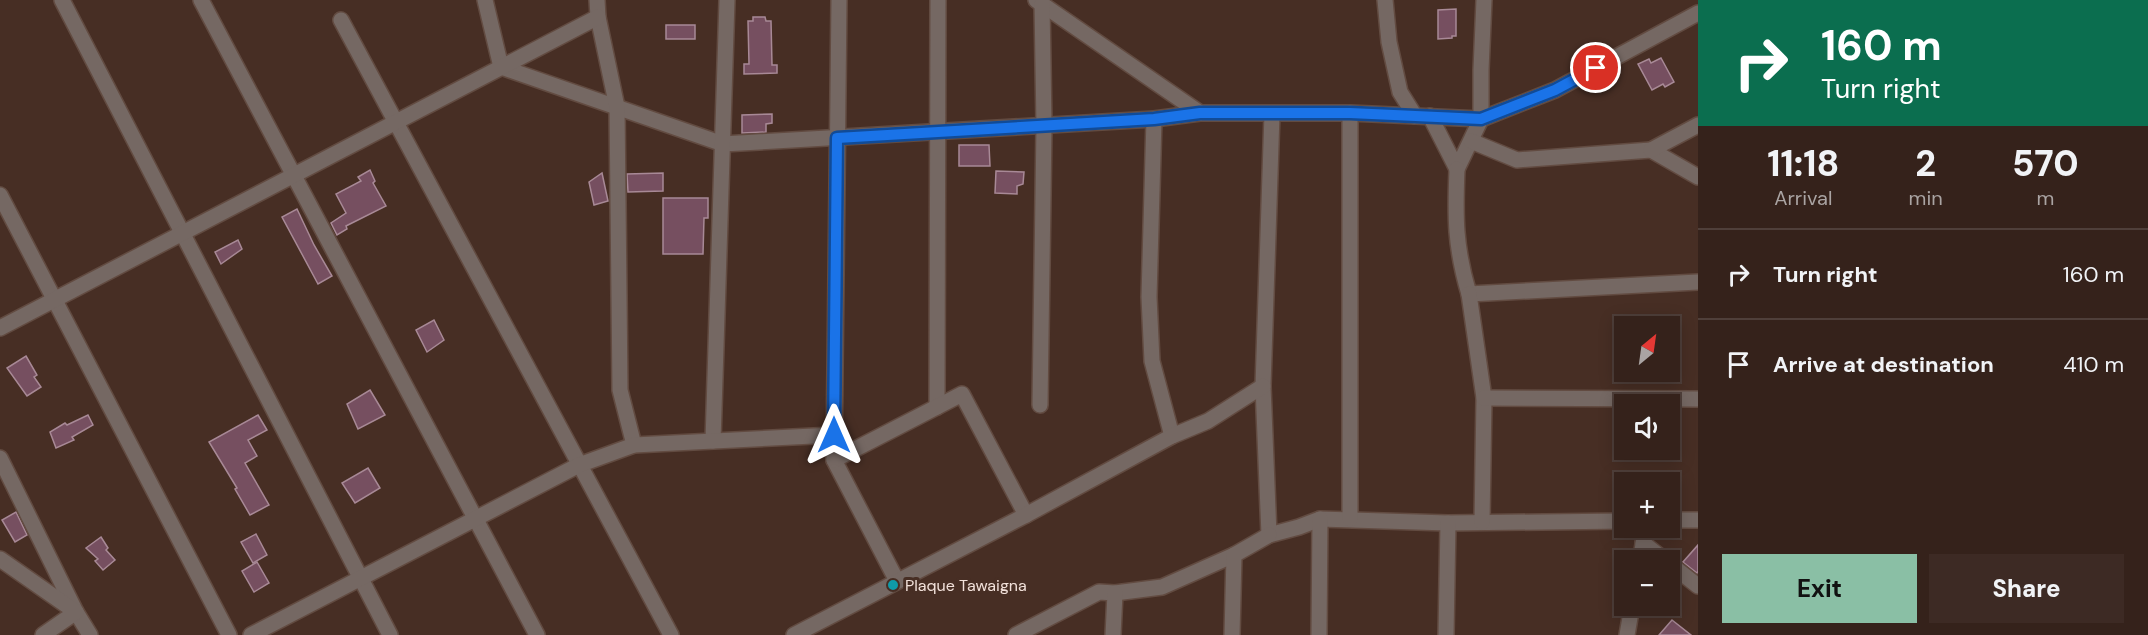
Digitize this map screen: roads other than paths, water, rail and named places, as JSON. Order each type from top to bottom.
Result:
[{"type":"street","points":[[62,0],[390,635]]},
{"type":"street","points":[[201,0],[537,635]]},
{"type":"street","points":[[485,0],[501,68]]},
{"type":"street","points":[[597,0],[598,17],[617,107],[620,390],[634,445]]},
{"type":"street","points":[[713,441],[727,0]]},
{"type":"street","points":[[838,0],[834,460],[897,581]]},
{"type":"street","points":[[937,407],[938,0]]},
{"type":"street","points":[[1385,0],[1389,42],[1400,92],[1422,116],[1457,169]]},
{"type":"street","points":[[1482,522],[1484,398],[1469,294],[1460,262],[1455,217],[1457,169],[1481,119],[1484,0]]},
{"type":"street","points":[[1039,2],[1200,113]]},
{"type":"street","points":[[1039,2],[1044,126],[1040,405]]},
{"type":"street","points":[[501,68],[723,144],[1154,119],[1200,113],[1350,113],[1481,119],[1555,90],[1698,13]]},
{"type":"street","points":[[0,328],[598,17]]},
{"type":"street","points":[[341,21],[671,635]]},
{"type":"street","points":[[1350,113],[1350,519]]},
{"type":"street","points":[[1269,535],[1263,386],[1272,114]]},
{"type":"street","points":[[1154,119],[1149,297],[1152,361],[1172,436]]},
{"type":"street","points":[[1471,141],[1518,160],[1651,150],[1698,125]]},
{"type":"street","points":[[1651,150],[1698,177]]},
{"type":"street","points":[[0,195],[229,635]]},
{"type":"street","points":[[1469,294],[1698,282]]},
{"type":"street","points":[[794,635],[1026,515],[1172,436],[1208,421],[1263,386]]},
{"type":"street","points":[[834,460],[962,394],[1026,515]]},
{"type":"street","points":[[1484,398],[1698,399]]},
{"type":"street","points":[[251,635],[579,465],[634,445],[834,435]]},
{"type":"street","points":[[0,458],[76,612],[90,635]]},
{"type":"street","points":[[1319,635],[1320,519]]},
{"type":"street","points":[[1016,635],[1099,592],[1115,593],[1162,587],[1234,555],[1269,535],[1320,519],[1448,523],[1614,521]]},
{"type":"street","points":[[1680,520],[1698,520]]},
{"type":"street","points":[[1446,635],[1448,523]]},
{"type":"street","points":[[1646,538],[1657,550]]},
{"type":"street","points":[[1232,635],[1234,555]]},
{"type":"street","points":[[0,559],[76,612]]},
{"type":"street","points":[[1680,572],[1698,586]]},
{"type":"street","points":[[1113,635],[1115,593]]},
{"type":"street","points":[[43,635],[76,612]]},
{"type":"street","points":[[1627,635],[1630,616]]},
{"type":"place","name":"Plaque Tawaigna","points":[[893,585]]}]
